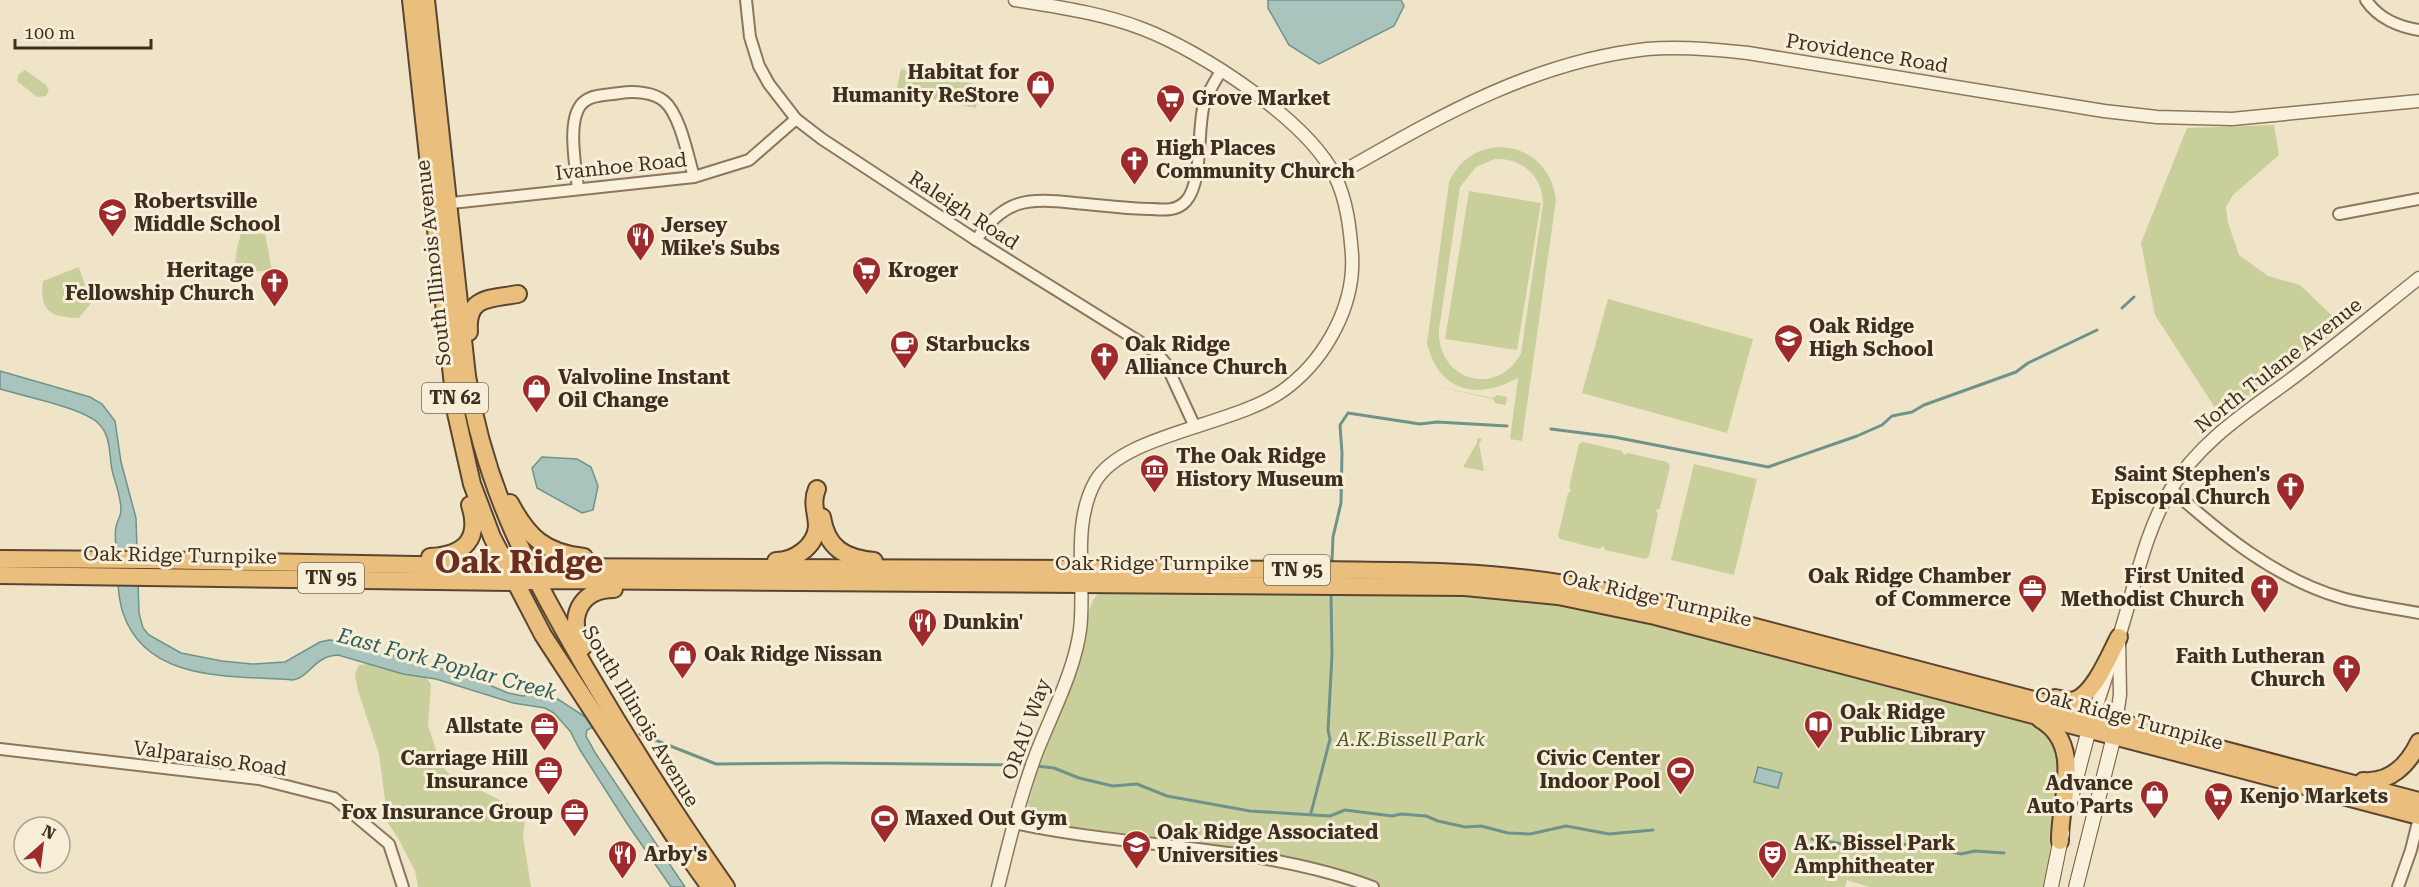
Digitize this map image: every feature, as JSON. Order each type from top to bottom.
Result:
[{"type":"highway","name":"TN 62","points":[[411,0],[441,204],[455,401],[464,454],[484,519],[510,574]]},
{"type":"highway","name":"South Illinois Avenue","points":[[426,0],[441,204],[456,279],[472,410],[506,517],[533,574],[647,772],[726,887]]},
{"type":"highway","points":[[456,279],[471,293],[518,294],[482,301],[473,306],[469,315],[473,367],[472,410]]},
{"type":"highway","points":[[481,443],[495,464],[518,518],[528,532],[541,544],[565,555],[693,567],[742,561],[788,561],[808,546],[816,533],[813,498],[817,489],[825,534],[834,546],[848,555],[860,560],[922,562],[973,570]]},
{"type":"highway","points":[[369,565],[400,558],[451,555],[469,542],[475,523],[466,490],[464,454]]},
{"type":"highway","points":[[0,559],[115,568]]},
{"type":"highway","name":"Oak Ridge Turnpike","points":[[0,575],[148,567],[369,565],[510,574]]},
{"type":"highway","name":"Oak Ridge Turnpike","points":[[148,567],[231,577],[533,574],[693,567],[973,570],[1082,577],[1464,587],[1557,596],[1656,616],[2034,715],[2091,722]]},
{"type":"highway","name":"Oak Ridge Turnpike","points":[[533,574],[678,582],[1446,572],[1531,579],[1627,595],[1916,669],[2091,722],[2419,801]]},
{"type":"highway","name":"South Illinois Avenue","points":[[510,574],[550,644],[680,845],[710,887]]},
{"type":"highway","points":[[231,577],[318,588],[503,591],[523,600]]},
{"type":"highway","points":[[605,701],[598,674],[577,636],[574,620],[579,609],[592,593],[602,589],[644,589],[678,582]]},
{"type":"highway","points":[[1916,669],[1949,670],[2050,697],[2075,700],[2096,681],[2119,637]]},
{"type":"highway","points":[[2034,715],[2049,724],[2061,742],[2068,764],[2060,841]]},
{"type":"highway","name":"Oak Ridge Turnpike","points":[[2115,728],[2419,817]]},
{"type":"highway","points":[[2333,779],[2368,782],[2384,780],[2406,762],[2419,742]]},
{"type":"main road","points":[[2051,887],[2060,841],[2091,722]]},
{"type":"main road","points":[[2076,887],[2115,728]]},
{"type":"street","name":"Raleigh Road","points":[[746,0],[750,37],[759,66],[769,84],[796,119],[822,139],[976,240],[1156,352],[1166,364],[1195,427]]},
{"type":"street","name":"ORAU Way","points":[[998,887],[1014,823],[1035,757],[1071,667],[1078,642],[1084,513],[1095,483],[1102,472],[1132,450],[1249,410],[1270,400],[1289,386],[1310,367],[1328,342],[1346,301],[1352,263],[1350,224],[1335,176],[1305,135],[1278,112],[1221,71],[1183,48],[1143,29],[1045,2],[1015,0]]},
{"type":"street","points":[[2366,0],[2384,17],[2405,28],[2419,30]]},
{"type":"street","name":"Providence Road","points":[[1335,176],[1421,126],[1516,82],[1586,59],[1660,48],[1705,48],[1748,53],[2104,111],[2157,117],[2232,119],[2419,100]]},
{"type":"street","points":[[976,240],[988,223],[1000,213],[1012,206],[1033,200],[1172,210],[1185,203],[1194,191],[1204,105],[1221,71]]},
{"type":"street","points":[[578,189],[573,127],[577,109],[582,102],[591,97],[626,92],[653,94],[665,102],[675,117],[694,177]]},
{"type":"street","name":"Ivanhoe Road","points":[[441,204],[694,177],[749,160],[796,119]]},
{"type":"street","points":[[2339,214],[2419,199]]},
{"type":"street","name":"North Tulane Avenue","points":[[2091,722],[2152,529],[2170,489],[2214,436],[2306,368],[2419,278]]},
{"type":"street","points":[[2170,489],[2266,564],[2307,585],[2341,597],[2419,613]]},
{"type":"street","points":[[2115,728],[2120,695],[2119,637]]},
{"type":"street","name":"Valparaiso Road","points":[[0,749],[259,779],[334,798],[389,844],[403,887]]},
{"type":"street","points":[[2398,887],[2411,850],[2419,817]]},
{"type":"street","points":[[1014,823],[1298,864],[1347,877],[1373,887]]},
{"type":"green space","points":[[901,69],[980,85],[976,108],[896,92]]},
{"type":"green space","points":[[25,70],[46,85],[49,90],[46,96],[37,97],[17,81],[19,74]]},
{"type":"green space","points":[[2274,125],[2279,155],[2233,195],[2226,207],[2228,223],[2239,255],[2268,276],[2300,285],[2343,326],[2232,408],[2219,414],[2155,315],[2141,243],[2187,128]]},
{"type":"green space","points":[[1490,148],[1510,148],[1529,155],[1538,162],[1550,178],[1556,200],[1522,441],[1510,439],[1518,378],[1488,389],[1462,388],[1450,382],[1441,373],[1427,343],[1449,182],[1469,157]],"holes":[[[1495,159],[1505,159],[1522,165],[1535,177],[1542,194],[1543,204],[1521,353],[1511,367],[1498,376],[1484,379],[1471,378],[1458,372],[1448,361],[1441,347],[1439,330],[1460,187],[1476,167]]]},
{"type":"green space","points":[[1469,191],[1541,203],[1517,350],[1445,339]]},
{"type":"green space","points":[[241,233],[265,234],[272,270],[235,274],[236,253]]},
{"type":"green space","points":[[79,267],[91,303],[79,318],[61,316],[49,311],[43,300],[43,281]]},
{"type":"green space","points":[[1608,299],[1753,339],[1727,433],[1582,393]]},
{"type":"green space","points":[[1430,385],[1493,398],[1497,395],[1507,397],[1506,405],[1495,403],[1493,399]]},
{"type":"green space","points":[[1477,438],[1482,439],[1479,444],[1484,471],[1463,467],[1477,443]]},
{"type":"green space","points":[[1583,442],[1622,451],[1624,455],[1628,453],[1667,462],[1670,466],[1660,508],[1656,510],[1658,514],[1649,556],[1645,559],[1605,550],[1603,546],[1599,549],[1560,539],[1558,536],[1568,493],[1571,491],[1569,487],[1579,444]]},
{"type":"green space","points":[[1694,464],[1757,479],[1734,575],[1671,560]]},
{"type":"green space","name":"A.K.Bissell Park","points":[[1104,589],[1468,591],[1556,601],[1642,618],[2037,720],[2064,757],[2045,887],[1870,887],[1847,880],[1845,887],[1381,887],[1302,861],[1259,852],[1172,839],[1045,825],[1035,819],[1028,804],[1038,770],[1083,651],[1090,609],[1097,594]]},
{"type":"green space","points":[[368,664],[426,678],[431,684],[428,725],[437,753],[446,771],[457,779],[520,810],[525,819],[523,836],[531,887],[418,887],[415,871],[388,823],[379,754],[358,691],[355,674],[359,665]]},
{"type":"water","points":[[1268,0],[1401,0],[1404,6],[1394,26],[1319,64],[1289,45],[1268,8]]},
{"type":"water","name":"East Fork Poplar Creek","points":[[0,371],[90,397],[102,404],[115,421],[121,462],[136,518],[139,613],[143,628],[149,635],[181,653],[252,664],[285,662],[320,642],[341,641],[468,676],[508,693],[523,696],[538,693],[553,696],[587,718],[593,727],[587,730],[586,736],[596,754],[685,887],[671,887],[628,825],[570,731],[554,713],[545,708],[513,703],[436,679],[403,674],[338,655],[323,659],[304,675],[293,680],[195,671],[172,664],[151,653],[135,636],[121,606],[115,537],[121,505],[105,433],[98,423],[79,412],[0,389]]},
{"type":"water","points":[[542,457],[577,459],[591,467],[598,486],[593,510],[582,513],[537,488],[532,468]]},
{"type":"water","points":[[1758,767],[1782,773],[1778,788],[1754,782]]},
{"type":"waterway","points":[[2122,308],[2134,297]]},
{"type":"waterway","points":[[1551,429],[1614,437],[1768,467],[1857,436],[1882,425],[1892,416],[1912,412],[1924,405],[2016,372],[2028,363],[2097,330]]},
{"type":"waterway","points":[[1332,561],[1333,537],[1341,503],[1340,425],[1348,413],[1420,424],[1437,422],[1507,426]]},
{"type":"waterway","points":[[1311,813],[1330,739],[1328,730],[1332,655],[1331,595]]},
{"type":"waterway","points":[[640,734],[716,764],[1029,765]]},
{"type":"waterway","points":[[1036,766],[1054,768],[1079,778],[1113,786],[1137,784],[1167,796],[1250,811],[1330,816],[1345,810],[1392,816],[1401,814],[1426,816],[1465,827],[1481,826],[1508,833],[1530,834],[1566,826],[1609,834],[1653,830]]},
{"type":"waterway","points":[[1812,839],[1855,846],[1863,843],[1925,845],[1961,854],[1975,851],[2004,853]]},
{"type":"place","name":"Habitat for Humanity ReStore","points":[[1040,110]]},
{"type":"place","name":"Grove Market","points":[[1171,124]]},
{"type":"place","name":"High Places Community Church","points":[[1135,186]]},
{"type":"place","name":"Robertsville Middle School","points":[[113,238]]},
{"type":"place","name":"Jersey Mike's Subs","points":[[640,262]]},
{"type":"place","name":"Kroger","points":[[867,296]]},
{"type":"place","name":"Heritage Fellowship Church","points":[[275,308]]},
{"type":"place","name":"Oak Ridge High School","points":[[1788,364]]},
{"type":"place","name":"Starbucks","points":[[905,370]]},
{"type":"place","name":"Oak Ridge Alliance Church","points":[[1104,382]]},
{"type":"place","name":"Valvoline Instant Oil Change","points":[[537,414]]},
{"type":"place","name":"The Oak Ridge History Museum","points":[[1155,494]]},
{"type":"place","name":"Saint Stephen's Episcopal Church","points":[[2291,512]]},
{"type":"place","name":"Oak Ridge Chamber of Commerce","points":[[2032,614]]},
{"type":"place","name":"First United Methodist Church","points":[[2265,614]]},
{"type":"place","name":"Dunkin'","points":[[922,648]]},
{"type":"place","name":"Oak Ridge Nissan","points":[[683,680]]},
{"type":"place","name":"Faith Lutheran Church","points":[[2346,694]]},
{"type":"place","name":"Oak Ridge Public Library","points":[[1819,750]]},
{"type":"place","name":"Allstate","points":[[544,752]]},
{"type":"place","name":"Carriage Hill Insurance","points":[[549,796]]},
{"type":"place","name":"Civic Center Indoor Pool","points":[[1681,796]]},
{"type":"place","name":"Advance Auto Parts","points":[[2154,820]]},
{"type":"place","name":"Kenjo Markets","points":[[2219,822]]},
{"type":"place","name":"Fox Insurance Group","points":[[574,838]]},
{"type":"place","name":"Maxed Out Gym","points":[[884,844]]},
{"type":"place","name":"Oak Ridge Associated Universities","points":[[1136,870]]},
{"type":"place","name":"Arby's","points":[[623,880]]},
{"type":"place","name":"A.K. Bissel Park Amphitheater","points":[[1773,880]]},
{"type":"district","name":"Oak Ridge","points":[[519,562]]}]
